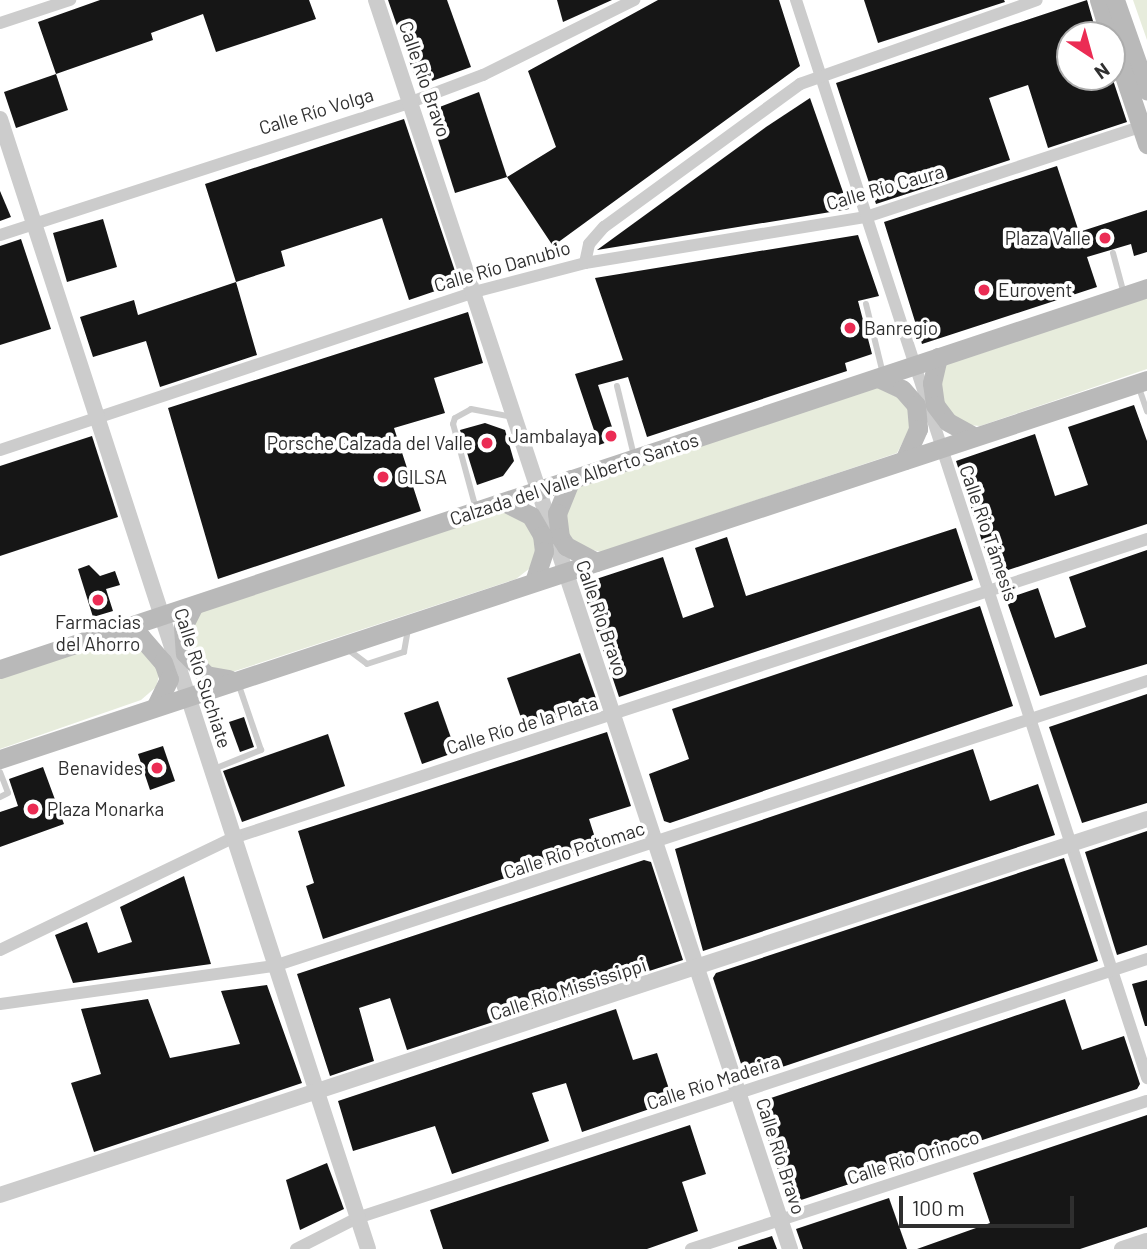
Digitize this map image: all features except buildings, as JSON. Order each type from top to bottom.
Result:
[{"type":"main road","points":[[1099,0],[1106,21]]},
{"type":"main road","points":[[1115,0],[1147,91]]},
{"type":"main road","points":[[1126,79],[1145,132]]},
{"type":"main road","name":"Calzada del Valle Alberto Santos","points":[[0,670],[1147,288]]},
{"type":"main road","points":[[939,357],[932,383],[935,405],[948,422],[973,436]]},
{"type":"main road","points":[[881,377],[902,389],[918,412],[916,439],[904,460]]},
{"type":"main road","points":[[0,759],[343,643],[1142,382]]},
{"type":"main road","points":[[572,479],[557,513],[560,537],[574,551],[596,562]]},
{"type":"main road","points":[[504,502],[531,516],[542,535],[544,551],[534,582]]},
{"type":"main road","points":[[193,607],[183,627],[185,653],[206,675],[237,678]]},
{"type":"main road","points":[[120,630],[141,637],[163,663],[169,680],[156,706]]},
{"type":"street","points":[[0,23],[69,0]]},
{"type":"street","name":"Calle Río Bravo","points":[[376,0],[790,1249]]},
{"type":"street","name":"Calle Río Volga","points":[[0,235],[411,102],[483,75],[634,0]]},
{"type":"street","name":"Calle Río Támesis","points":[[796,0],[1147,1077]]},
{"type":"street","name":"Calle Río Danubio","points":[[0,450],[474,292],[585,263],[589,244],[604,227],[780,97],[819,75],[1037,0]]},
{"type":"street","name":"Calle Río Suchiate","points":[[0,119],[368,1249]]},
{"type":"street","name":"Calle Río Caura","points":[[585,263],[866,217],[1145,132]]},
{"type":"street","name":"Calle Río de la Plata","points":[[0,950],[233,838],[613,716],[1147,539]]},
{"type":"street","name":"Calle Río Potomac","points":[[0,1004],[274,966],[1147,681]]},
{"type":"street","name":"Calle Río Mississippi","points":[[0,1195],[697,970],[1147,820]]},
{"type":"street","name":"Calle Río Madeira","points":[[296,1249],[357,1218],[1147,960]]},
{"type":"street","name":"Calle Río Orinoco","points":[[691,1249],[1147,1101]]},
{"type":"street","points":[[1122,1249],[1147,1241]]},
{"type":"lane","points":[[1113,253],[1124,296]]},
{"type":"lane","points":[[866,304],[881,377]]},
{"type":"lane","points":[[1142,382],[1147,411]]},
{"type":"lane","points":[[617,386],[635,458]]},
{"type":"lane","points":[[477,511],[453,424],[455,418],[471,409],[514,417]]},
{"type":"lane","points":[[343,643],[367,664],[404,652],[409,622]]},
{"type":"lane","points":[[211,770],[261,750],[237,678]]},
{"type":"lane","points":[[0,772],[8,793],[0,796]]},
{"type":"green space","points":[[1133,0],[1147,0],[1147,40]]},
{"type":"green space","points":[[1147,295],[1147,369],[980,426],[957,424],[940,408],[940,365]]},
{"type":"green space","points":[[872,385],[909,403],[914,420],[897,453],[601,552],[581,547],[567,533],[566,496],[577,482]]},
{"type":"green space","points":[[502,507],[537,529],[534,565],[516,579],[223,675],[186,654],[189,617],[207,604]]},
{"type":"green space","points":[[120,634],[139,640],[160,672],[156,687],[141,700],[0,749],[0,675]]},
{"type":"place","name":"Plaza Valle","points":[[1105,238]]},
{"type":"place","name":"Eurovent","points":[[984,290]]},
{"type":"place","name":"Banregio","points":[[850,328]]},
{"type":"place","name":"Jambalaya","points":[[611,436]]},
{"type":"place","name":"Porsche Calzada del Valle","points":[[487,443]]},
{"type":"place","name":"GILSA","points":[[383,477]]},
{"type":"place","name":"Farmacias del Ahorro","points":[[98,600]]},
{"type":"place","name":"Benavides","points":[[157,768]]},
{"type":"place","name":"Plaza Monarka","points":[[33,809]]}]
